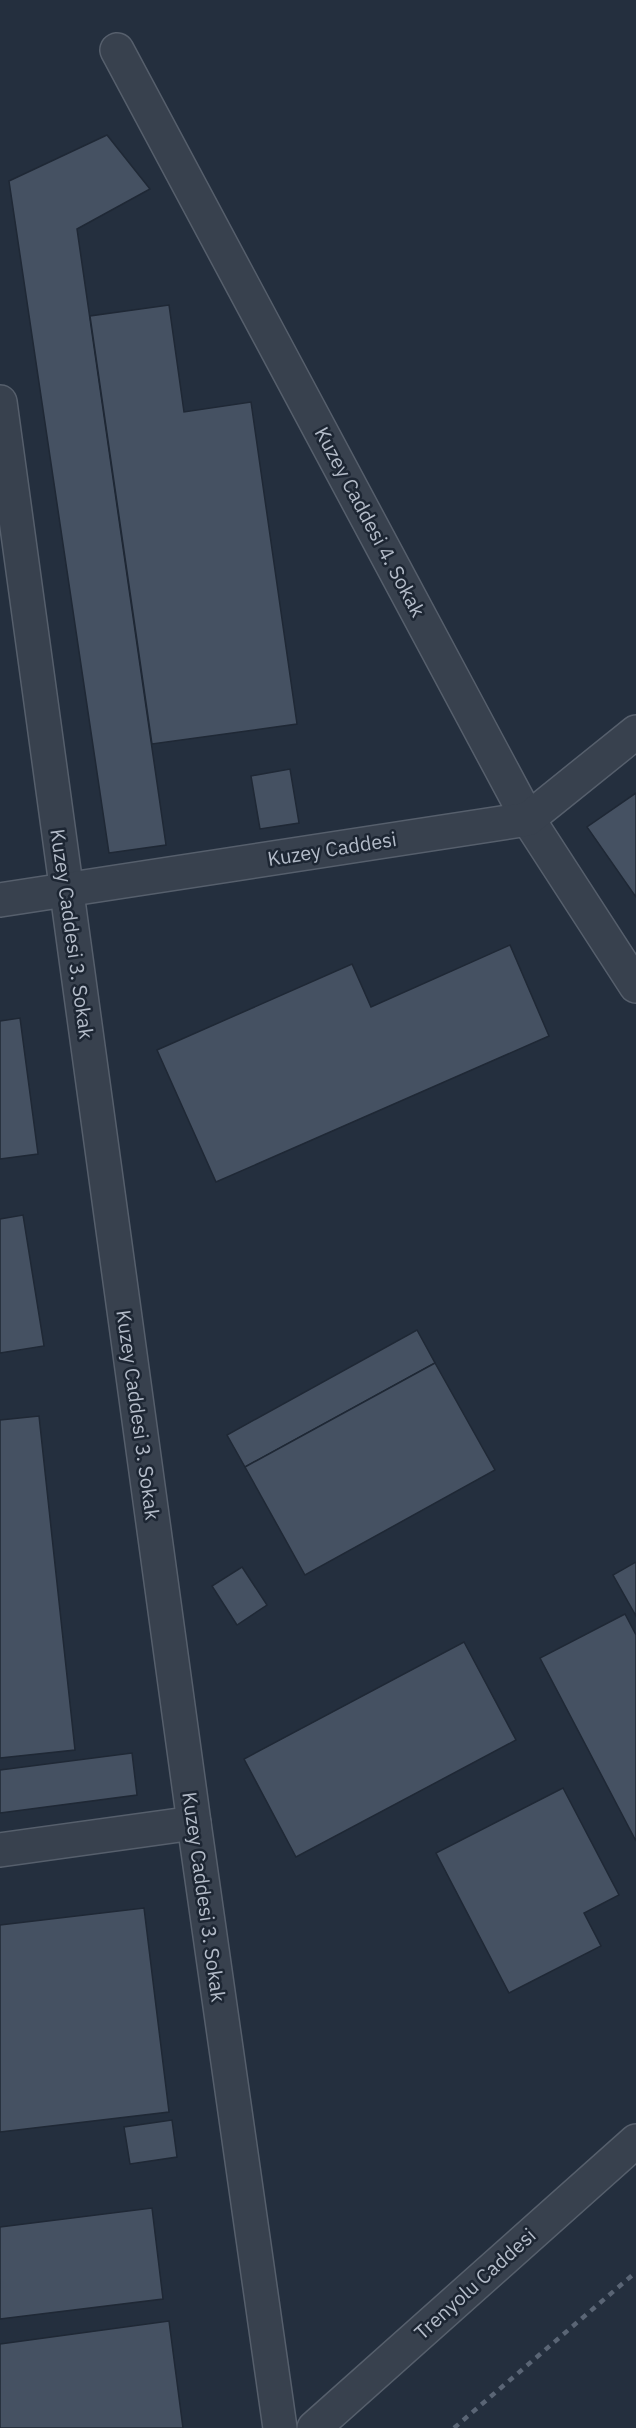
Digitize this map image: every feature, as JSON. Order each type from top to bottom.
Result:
[{"type":"street","name":"Kuzey Caddesi 4. Sokak","points":[[117,50],[528,819],[636,986]]},
{"type":"street","name":"Kuzey Caddesi 3. Sokak","points":[[0,402],[194,1823],[280,2428]]},
{"type":"street","name":"Kuzey Caddesi","points":[[0,900],[528,819],[636,732]]},
{"type":"street","points":[[0,1850],[194,1823]]},
{"type":"street","name":"Trenyolu Caddesi","points":[[314,2428],[636,2141]]},
{"type":"building","points":[[107,135],[150,189],[77,229],[166,845],[109,853],[9,181]]},
{"type":"building","points":[[169,305],[184,412],[251,402],[297,724],[152,744],[90,316]]},
{"type":"building","points":[[290,769],[299,823],[260,829],[251,776]]},
{"type":"building","points":[[636,793],[636,897],[587,827]]},
{"type":"building","points":[[510,945],[549,1036],[216,1182],[157,1050],[352,964],[371,1007]]},
{"type":"building","points":[[20,1018],[38,1154],[0,1159],[0,1021]]},
{"type":"building","points":[[23,1215],[44,1346],[0,1353],[0,1219]]},
{"type":"building","points":[[417,1330],[435,1363],[245,1467],[227,1435]]},
{"type":"building","points":[[435,1363],[495,1470],[305,1575],[245,1467]]},
{"type":"building","points":[[39,1416],[75,1750],[0,1758],[0,1420]]},
{"type":"building","points":[[636,1562],[636,1616],[613,1575]]},
{"type":"building","points":[[242,1567],[267,1605],[237,1625],[212,1586]]},
{"type":"building","points":[[625,1614],[636,1635],[636,1841],[540,1658]]},
{"type":"building","points":[[464,1642],[516,1740],[296,1857],[244,1759]]},
{"type":"building","points":[[132,1753],[137,1795],[0,1813],[0,1770]]},
{"type":"building","points":[[563,1788],[619,1895],[584,1913],[601,1946],[509,1993],[436,1853]]},
{"type":"building","points":[[144,1908],[169,2112],[0,2132],[0,1925]]},
{"type":"building","points":[[172,2120],[177,2157],[130,2164],[124,2127]]},
{"type":"building","points":[[152,2208],[163,2299],[0,2319],[0,2227]]},
{"type":"building","points":[[169,2321],[183,2428],[0,2428],[0,2344]]},
{"type":"railway","points":[[454,2428],[636,2272]]}]
